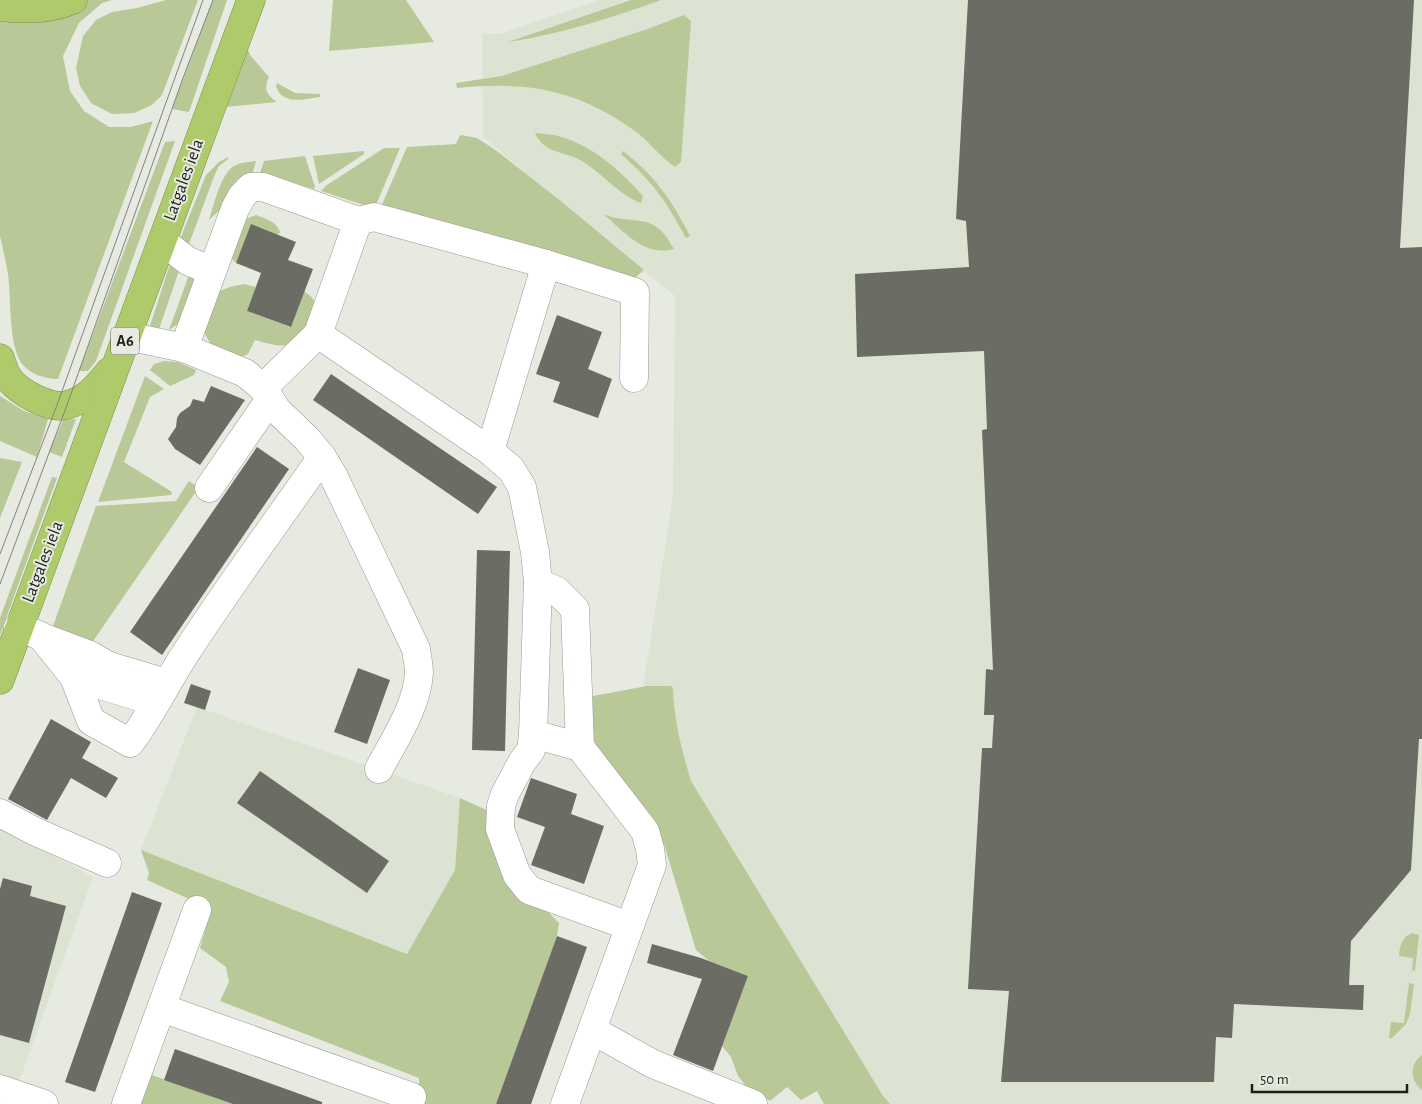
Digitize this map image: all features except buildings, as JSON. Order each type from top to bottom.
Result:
[{"type":"highway","points":[[0,7],[46,8],[73,0]]},
{"type":"highway","name":"Latgales iela","points":[[0,680],[29,632],[122,348],[251,0]]},
{"type":"highway","name":"Latgales iela","points":[[0,358],[7,376],[17,387],[41,401],[67,405],[88,395],[96,388],[122,348]]},
{"type":"street","points":[[184,348],[235,208],[242,196],[251,187],[263,187],[358,221],[374,217],[546,264],[635,292],[634,378]]},
{"type":"street","points":[[209,488],[266,394],[318,334],[358,221]]},
{"type":"street","points":[[162,241],[188,261],[212,271]]},
{"type":"street","points":[[490,451],[546,264]]},
{"type":"street","points":[[318,334],[490,451],[511,469],[522,486],[535,552],[538,582],[533,734],[530,750],[505,794],[501,806],[500,830],[517,875],[529,890],[629,926]]},
{"type":"street","points":[[122,348],[184,348],[245,373],[266,394],[277,410],[307,439],[322,457],[333,475],[416,650],[419,671],[417,689],[408,712],[379,770]]},
{"type":"street","points":[[29,632],[74,677],[91,721],[130,742],[145,723],[191,644],[322,457]]},
{"type":"street","points":[[538,582],[557,592],[575,610],[580,747],[645,831],[652,865],[565,1104]]},
{"type":"street","points":[[29,632],[90,655],[161,693]]},
{"type":"street","points":[[74,677],[161,693]]},
{"type":"street","points":[[533,734],[580,747]]},
{"type":"street","points":[[0,813],[34,831],[107,863]]},
{"type":"street","points":[[126,1104],[197,910]]},
{"type":"street","points":[[162,1008],[412,1097],[409,1104]]},
{"type":"street","points":[[592,1030],[653,1064],[753,1104]]},
{"type":"street","points":[[0,1089],[33,1102]]},
{"type":"shaded area","points":[[599,0],[1422,0],[1422,1104],[854,1104],[641,701],[673,496],[675,296],[483,137],[482,34],[500,34]]},
{"type":"shaded area","points":[[197,707],[460,798],[455,870],[408,954],[141,850]]},
{"type":"shaded area","points":[[0,827],[93,877],[17,1087],[0,1081]]},
{"type":"green space","points":[[0,0],[112,0],[102,3],[79,23],[63,56],[70,91],[84,111],[109,127],[131,127],[153,121],[58,379],[41,376],[26,368],[19,359],[13,340],[8,274],[0,236]]},
{"type":"green space","points":[[166,0],[198,0],[162,95],[152,105],[134,113],[112,114],[91,103],[80,86],[76,68],[83,36],[96,20],[112,12],[137,8]]},
{"type":"green space","points":[[213,0],[227,0],[189,112],[172,109]]},
{"type":"green space","points":[[333,0],[406,0],[434,42],[329,51]]},
{"type":"green space","points":[[631,0],[661,0],[586,25],[508,42]]},
{"type":"green space","points":[[684,15],[691,21],[681,162],[675,167],[635,131],[614,117],[572,97],[529,87],[482,86],[457,88],[456,83],[502,76],[645,30]]},
{"type":"green space","points":[[247,47],[250,55],[269,77],[266,88],[271,97],[277,102],[225,107]]},
{"type":"green space","points":[[277,83],[295,93],[320,94],[320,97],[301,100],[289,99],[279,92],[276,86]]},
{"type":"green space","points":[[535,133],[558,136],[594,152],[634,186],[643,196],[641,203],[625,195],[580,160],[544,145]]},
{"type":"green space","points":[[461,135],[477,138],[497,151],[644,270],[631,281],[380,209],[407,147],[456,144]]},
{"type":"green space","points":[[175,141],[96,361],[88,371],[79,371],[165,142]]},
{"type":"green space","points":[[384,148],[400,148],[376,205],[373,208],[321,191],[327,185]]},
{"type":"green space","points":[[364,151],[364,154],[319,184],[313,156]]},
{"type":"green space","points":[[623,151],[645,170],[662,189],[690,236],[686,238],[658,193],[621,154]]},
{"type":"green space","points":[[305,156],[314,189],[260,173],[264,161]]},
{"type":"green space","points":[[228,157],[219,166],[215,174],[186,252],[178,244],[206,175],[219,162]]},
{"type":"green space","points":[[256,161],[253,172],[237,180],[224,205],[209,220],[226,174],[236,165]]},
{"type":"green space","points":[[603,214],[651,224],[659,228],[674,249],[663,251],[644,246],[627,235]]},
{"type":"green space","points":[[256,215],[273,223],[280,232],[278,235],[251,225],[236,263],[229,256],[243,220]]},
{"type":"green space","points":[[171,261],[180,268],[159,329],[148,332]]},
{"type":"green space","points":[[190,272],[197,279],[183,320],[169,330]]},
{"type":"green space","points":[[244,284],[256,287],[247,311],[290,327],[304,291],[311,297],[314,304],[313,316],[302,336],[289,345],[269,344],[255,340],[248,354],[238,359],[213,348],[205,334],[203,320],[217,292]]},
{"type":"green space","points":[[164,361],[178,362],[196,370],[194,375],[170,386],[150,370],[154,364]]},
{"type":"green space","points":[[145,376],[164,389],[150,397],[124,462],[172,492],[171,495],[98,502]]},
{"type":"green space","points":[[0,396],[24,411],[48,419],[37,457],[0,441]]},
{"type":"green space","points":[[76,419],[62,457],[49,452],[63,420]]},
{"type":"green space","points":[[0,458],[22,462],[0,518]]},
{"type":"green space","points":[[52,477],[57,478],[0,635],[0,618]]},
{"type":"green space","points":[[189,481],[195,485],[195,493],[89,647],[52,629],[96,506],[176,501]]},
{"type":"green space","points":[[647,686],[671,686],[673,689],[679,736],[691,781],[883,1096],[890,1104],[824,1104],[817,1091],[801,1100],[787,1087],[770,1101],[746,1086],[738,1076],[731,1057],[722,1046],[748,976],[709,961],[696,950],[664,844],[587,739],[588,697]]},
{"type":"green space","points":[[460,798],[491,812],[513,892],[549,913],[559,923],[557,936],[496,1104],[415,1104],[419,1091],[419,1078],[220,1001],[229,982],[226,967],[200,948],[211,909],[147,880],[149,873],[141,850],[407,954],[455,870]]},
{"type":"green space","points":[[1412,933],[1419,935],[1415,971],[1412,970],[1413,958],[1399,956],[1402,942]]},
{"type":"green space","points":[[1409,983],[1414,984],[1410,1014],[1406,1024],[1391,1039],[1389,1037],[1391,1022],[1404,1023]]},
{"type":"green space","points":[[1422,1055],[1422,1090],[1415,1082],[1413,1068]]},
{"type":"green space","points":[[149,1074],[233,1104],[138,1104]]},
{"type":"tram line","points":[[0,554],[57,405],[203,0]]},
{"type":"tram line","points":[[0,584],[67,405],[183,78],[213,0]]}]
